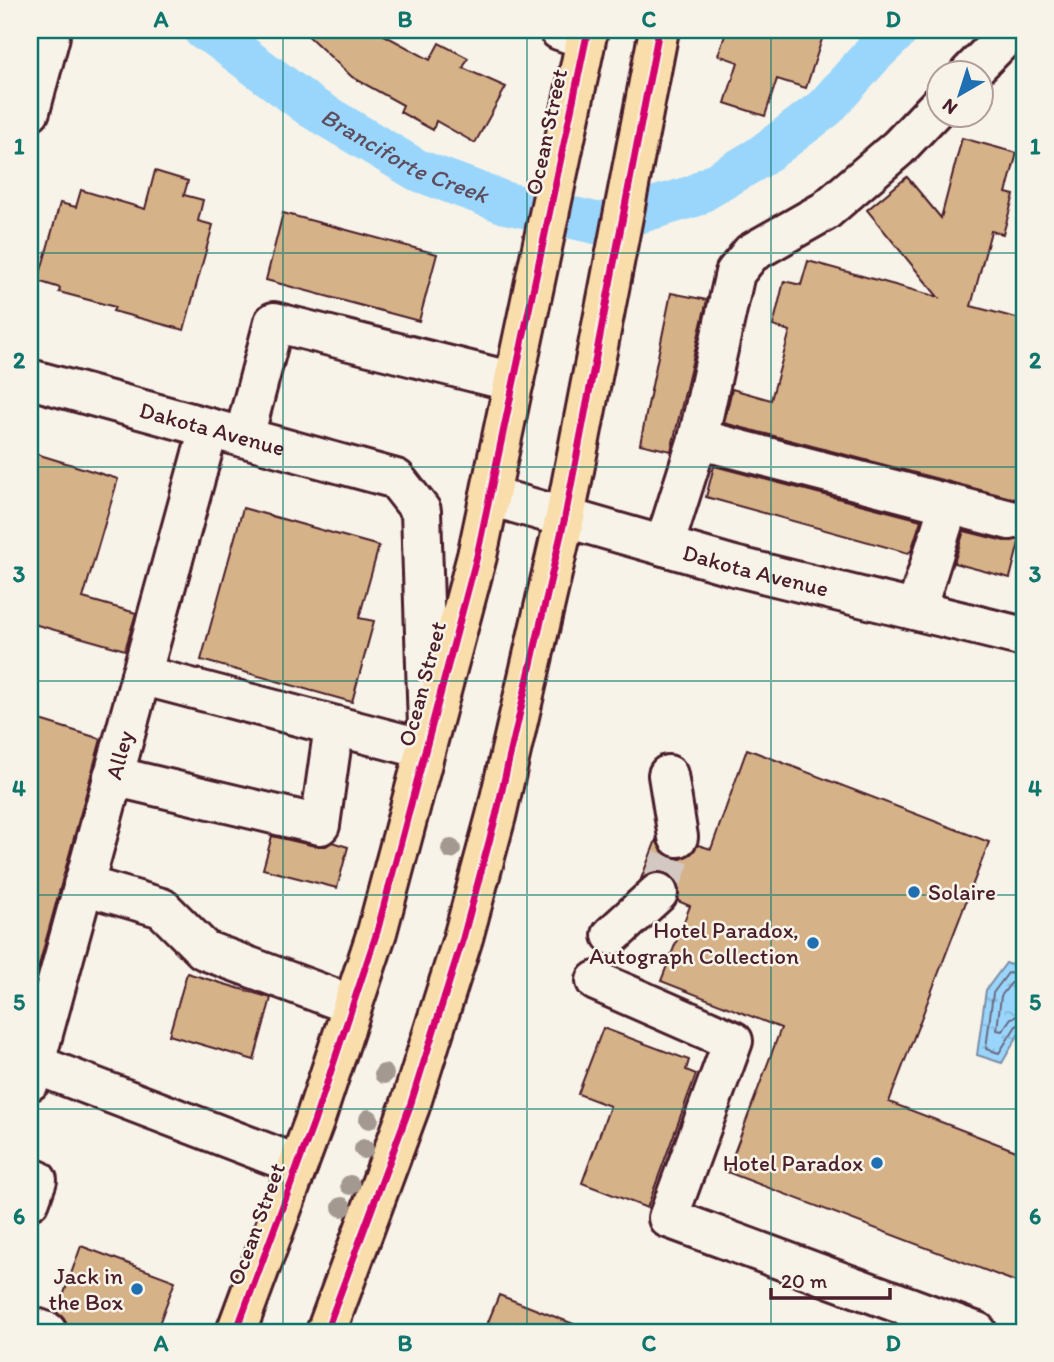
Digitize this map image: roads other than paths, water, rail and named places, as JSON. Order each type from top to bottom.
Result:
[{"type":"main road","points":[[326,1332],[410,1106],[463,938],[499,803],[565,517],[659,30]]},
{"type":"main road","name":"Ocean Street","points":[[236,1332],[298,1165],[377,932],[477,556],[559,164],[577,33]]},
{"type":"street","points":[[983,60],[1012,30]]},
{"type":"street","points":[[30,111],[50,36]]},
{"type":"street","points":[[664,546],[698,439],[735,273],[751,253],[825,211],[898,148],[925,120]]},
{"type":"street","name":"Alley","points":[[32,1072],[141,676],[227,432],[274,322],[514,382]]},
{"type":"street","name":"Dakota Avenue","points":[[30,379],[397,479],[421,511],[426,742]]},
{"type":"street","points":[[698,439],[1010,520]]},
{"type":"street","name":"Dakota Avenue","points":[[490,496],[734,566],[1024,637]]},
{"type":"street","points":[[916,610],[949,505]]},
{"type":"street","points":[[141,676],[334,726],[426,742]]},
{"type":"street","points":[[113,776],[320,825],[334,726]]},
{"type":"street","points":[[668,775],[678,837]]},
{"type":"street","points":[[83,885],[162,908],[204,950],[352,1005]]},
{"type":"street","points":[[612,935],[658,893]]},
{"type":"street","points":[[596,981],[733,1041],[668,1218],[977,1332]]},
{"type":"street","points":[[32,1072],[298,1165]]},
{"type":"street","points":[[30,1326],[47,1332]]},
{"type":"water","points":[[1006,963],[1024,970],[1024,1025],[1002,1063],[977,1055],[986,990]]},
{"type":"waterway","name":"Branciforte Creek","points":[[204,30],[311,107],[417,170],[506,203],[600,224],[694,196],[760,157],[825,108],[898,30]]},
{"type":"tunnel","points":[[658,893],[678,837]]},
{"type":"place","name":"Solaire","points":[[914,892]]},
{"type":"place","name":"Hotel Paradox, Autograph Collection","points":[[813,943]]},
{"type":"place","name":"Hotel Paradox","points":[[877,1163]]},
{"type":"place","name":"Jack in the Box","points":[[137,1289]]}]
